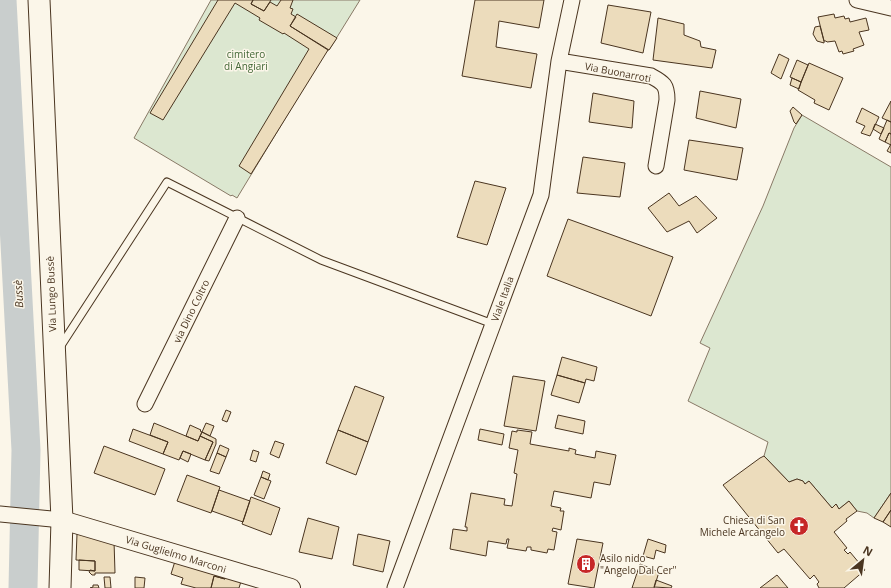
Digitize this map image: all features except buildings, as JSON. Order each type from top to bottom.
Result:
[{"type":"main road","name":"Via Lungo Bussè","points":[[39,0],[54,356],[54,520],[60,588]]},
{"type":"street","name":"Viale Italia","points":[[395,588],[541,195],[559,61],[572,0]]},
{"type":"street","points":[[857,0],[891,8]]},
{"type":"street","name":"Via Buonarroti","points":[[559,61],[651,76],[662,82],[667,89],[667,100],[656,166]]},
{"type":"street","name":"via Dino Coltro","points":[[145,404],[237,218]]},
{"type":"street","points":[[0,514],[54,520]]},
{"type":"street","name":"Via Guglielmo Marconi","points":[[54,520],[291,588]]},
{"type":"lane","points":[[54,356],[166,182],[321,260],[493,324]]},
{"type":"green space","name":"cimitero di Angiari","points":[[211,0],[360,0],[329,50],[323,56],[237,198],[232,195],[231,196],[134,138]]},
{"type":"green space","points":[[802,115],[891,167],[891,493],[874,518],[867,513],[857,511],[849,501],[839,509],[836,504],[832,508],[809,481],[805,484],[803,481],[797,479],[789,482],[764,456],[768,442],[688,401],[710,348],[700,343],[763,206],[794,128]]},
{"type":"waterway","name":"Bussè","points":[[2,0],[26,450],[23,588]]},
{"type":"place","name":"Chiesa di San Michele Arcangelo","points":[[799,526]]},
{"type":"place","name":"Asilo nido \"Angelo Dal Cer\"","points":[[586,564]]}]
